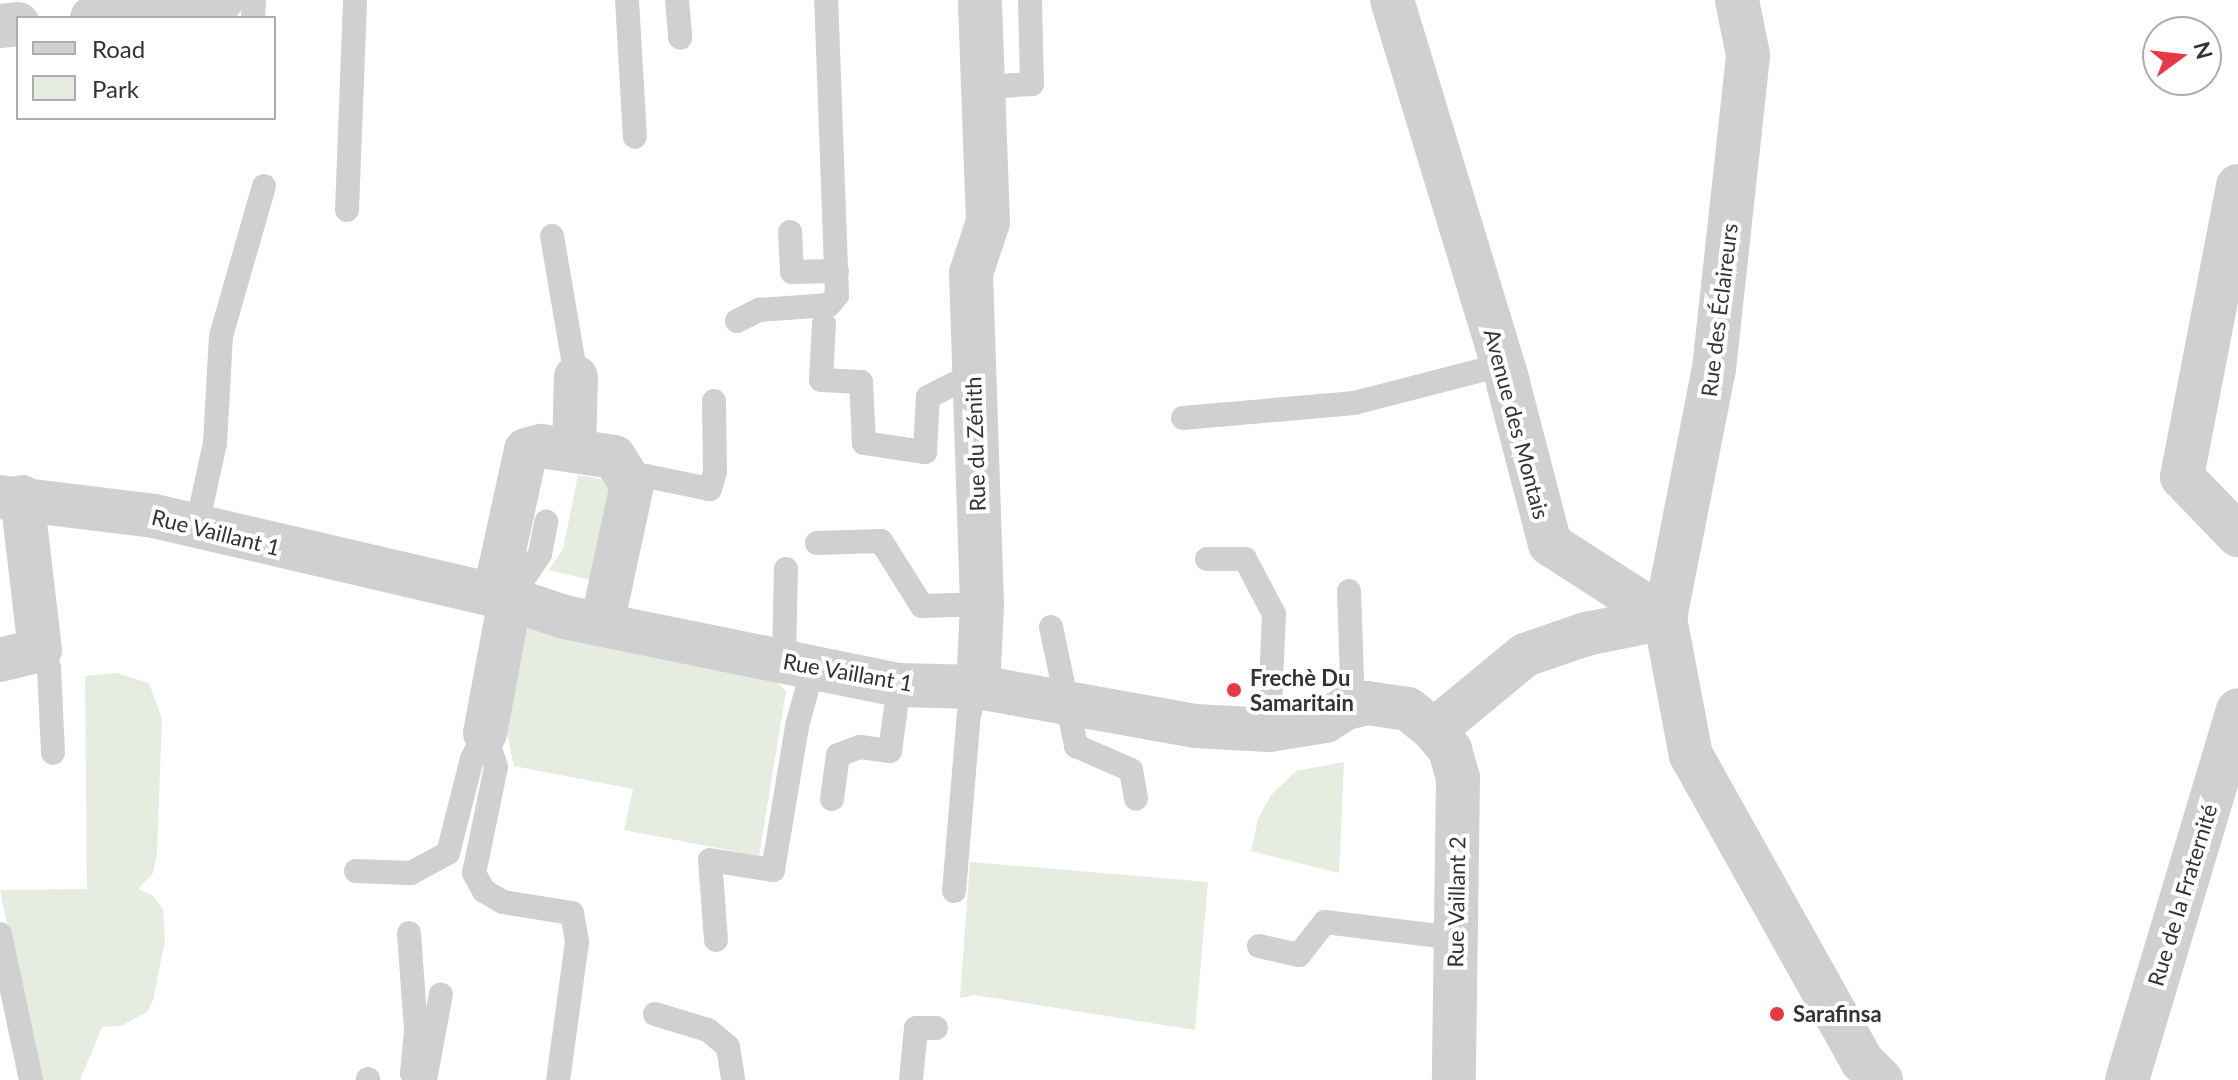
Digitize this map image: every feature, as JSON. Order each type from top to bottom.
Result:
[{"type":"street","points":[[109,16],[222,0]]},
{"type":"street","name":"Rue du Zénith","points":[[978,687],[982,604],[971,273],[988,222],[980,0]]},
{"type":"street","name":"Avenue des Montais","points":[[1392,0],[1502,365],[1550,544],[1665,618]]},
{"type":"street","name":"Rue des Éclaireurs","points":[[1665,618],[1714,369],[1748,55],[1737,0]]},
{"type":"street","points":[[2238,186],[2182,477],[2238,535]]},
{"type":"street","points":[[574,451],[576,377]]},
{"type":"street","points":[[485,733],[502,598],[526,450],[541,446],[614,457],[632,485],[602,624]]},
{"type":"street","points":[[11,497],[20,655]]},
{"type":"street","name":"Rue Vaillant 1","points":[[11,497],[154,516],[196,530],[502,598],[602,624],[899,685],[978,687],[1195,726],[1269,730],[1325,721],[1346,708],[1367,703],[1408,709],[1434,730]]},
{"type":"street","points":[[1434,730],[1525,655],[1586,634],[1665,618],[1691,755],[1862,1061],[1881,1080]]},
{"type":"street","name":"Rue de la Fraternité","points":[[2127,1080],[2238,710]]},
{"type":"street","name":"Rue Vaillant 2","points":[[1434,730],[1450,750],[1458,778],[1454,1080]]},
{"type":"lane","points":[[347,210],[355,0]]},
{"type":"lane","points":[[627,0],[635,137]]},
{"type":"lane","points":[[677,0],[680,38]]},
{"type":"lane","points":[[737,321],[759,310],[829,305],[837,295],[826,0]]},
{"type":"lane","points":[[983,87],[1032,84],[1030,0]]},
{"type":"lane","points":[[196,530],[215,443],[221,336],[264,186]]},
{"type":"lane","points":[[790,232],[792,272],[837,271]]},
{"type":"lane","points":[[552,236],[576,377]]},
{"type":"lane","points":[[824,324],[821,380],[861,382],[864,443],[925,452],[928,397],[954,384],[973,385]]},
{"type":"lane","points":[[1183,418],[1354,403],[1502,365]]},
{"type":"lane","points":[[632,485],[646,476],[710,489],[715,472],[714,401]]},
{"type":"lane","points":[[502,598],[540,554],[546,522]]},
{"type":"lane","points":[[817,543],[881,541],[922,606],[982,604]]},
{"type":"lane","points":[[1207,559],[1245,559],[1274,614],[1269,730]]},
{"type":"lane","points":[[716,940],[710,860],[773,870],[797,726],[798,664],[786,569]]},
{"type":"lane","points":[[1346,708],[1352,680],[1349,591]]},
{"type":"lane","points":[[1051,627],[1070,702],[1076,746],[1131,770],[1136,799]]},
{"type":"lane","points":[[20,655],[49,668],[53,753]]},
{"type":"lane","points":[[832,799],[838,755],[860,747],[890,751],[899,685]]},
{"type":"lane","name":"Rue du Zénith","points":[[954,891],[969,714],[978,687]]},
{"type":"lane","points":[[356,871],[411,873],[448,853],[472,759],[485,733]]},
{"type":"lane","points":[[485,733],[496,767],[474,873],[484,891],[503,902],[572,913],[577,942],[558,1080]]},
{"type":"lane","points":[[1259,946],[1299,955],[1325,922],[1456,938]]},
{"type":"lane","points":[[409,933],[416,1031],[412,1073],[417,1080]]},
{"type":"lane","points":[[0,934],[31,1080]]},
{"type":"lane","points":[[425,1080],[441,994]]},
{"type":"lane","points":[[655,1014],[708,1030],[728,1047],[733,1080]]},
{"type":"lane","points":[[911,1080],[916,1028],[936,1028]]},
{"type":"green space","points":[[578,475],[616,482],[591,580],[549,570],[563,549]]},
{"type":"green space","points":[[528,628],[772,678],[786,691],[759,856],[624,830],[633,789],[514,766],[503,715],[506,668]]},
{"type":"green space","points":[[116,673],[149,683],[162,719],[157,853],[153,873],[138,889],[152,895],[163,909],[165,941],[153,1000],[147,1012],[121,1026],[102,1027],[80,1080],[40,1080],[0,890],[87,889],[85,676]]},
{"type":"green space","points":[[1344,762],[1339,873],[1251,851],[1258,819],[1271,795],[1296,771]]},
{"type":"green space","points":[[970,862],[1208,882],[1195,1030],[975,995],[960,998]]},
{"type":"place","name":"Frechè Du Samaritain","points":[[1234,690]]},
{"type":"place","name":"Sarafinsa","points":[[1777,1014]]}]
